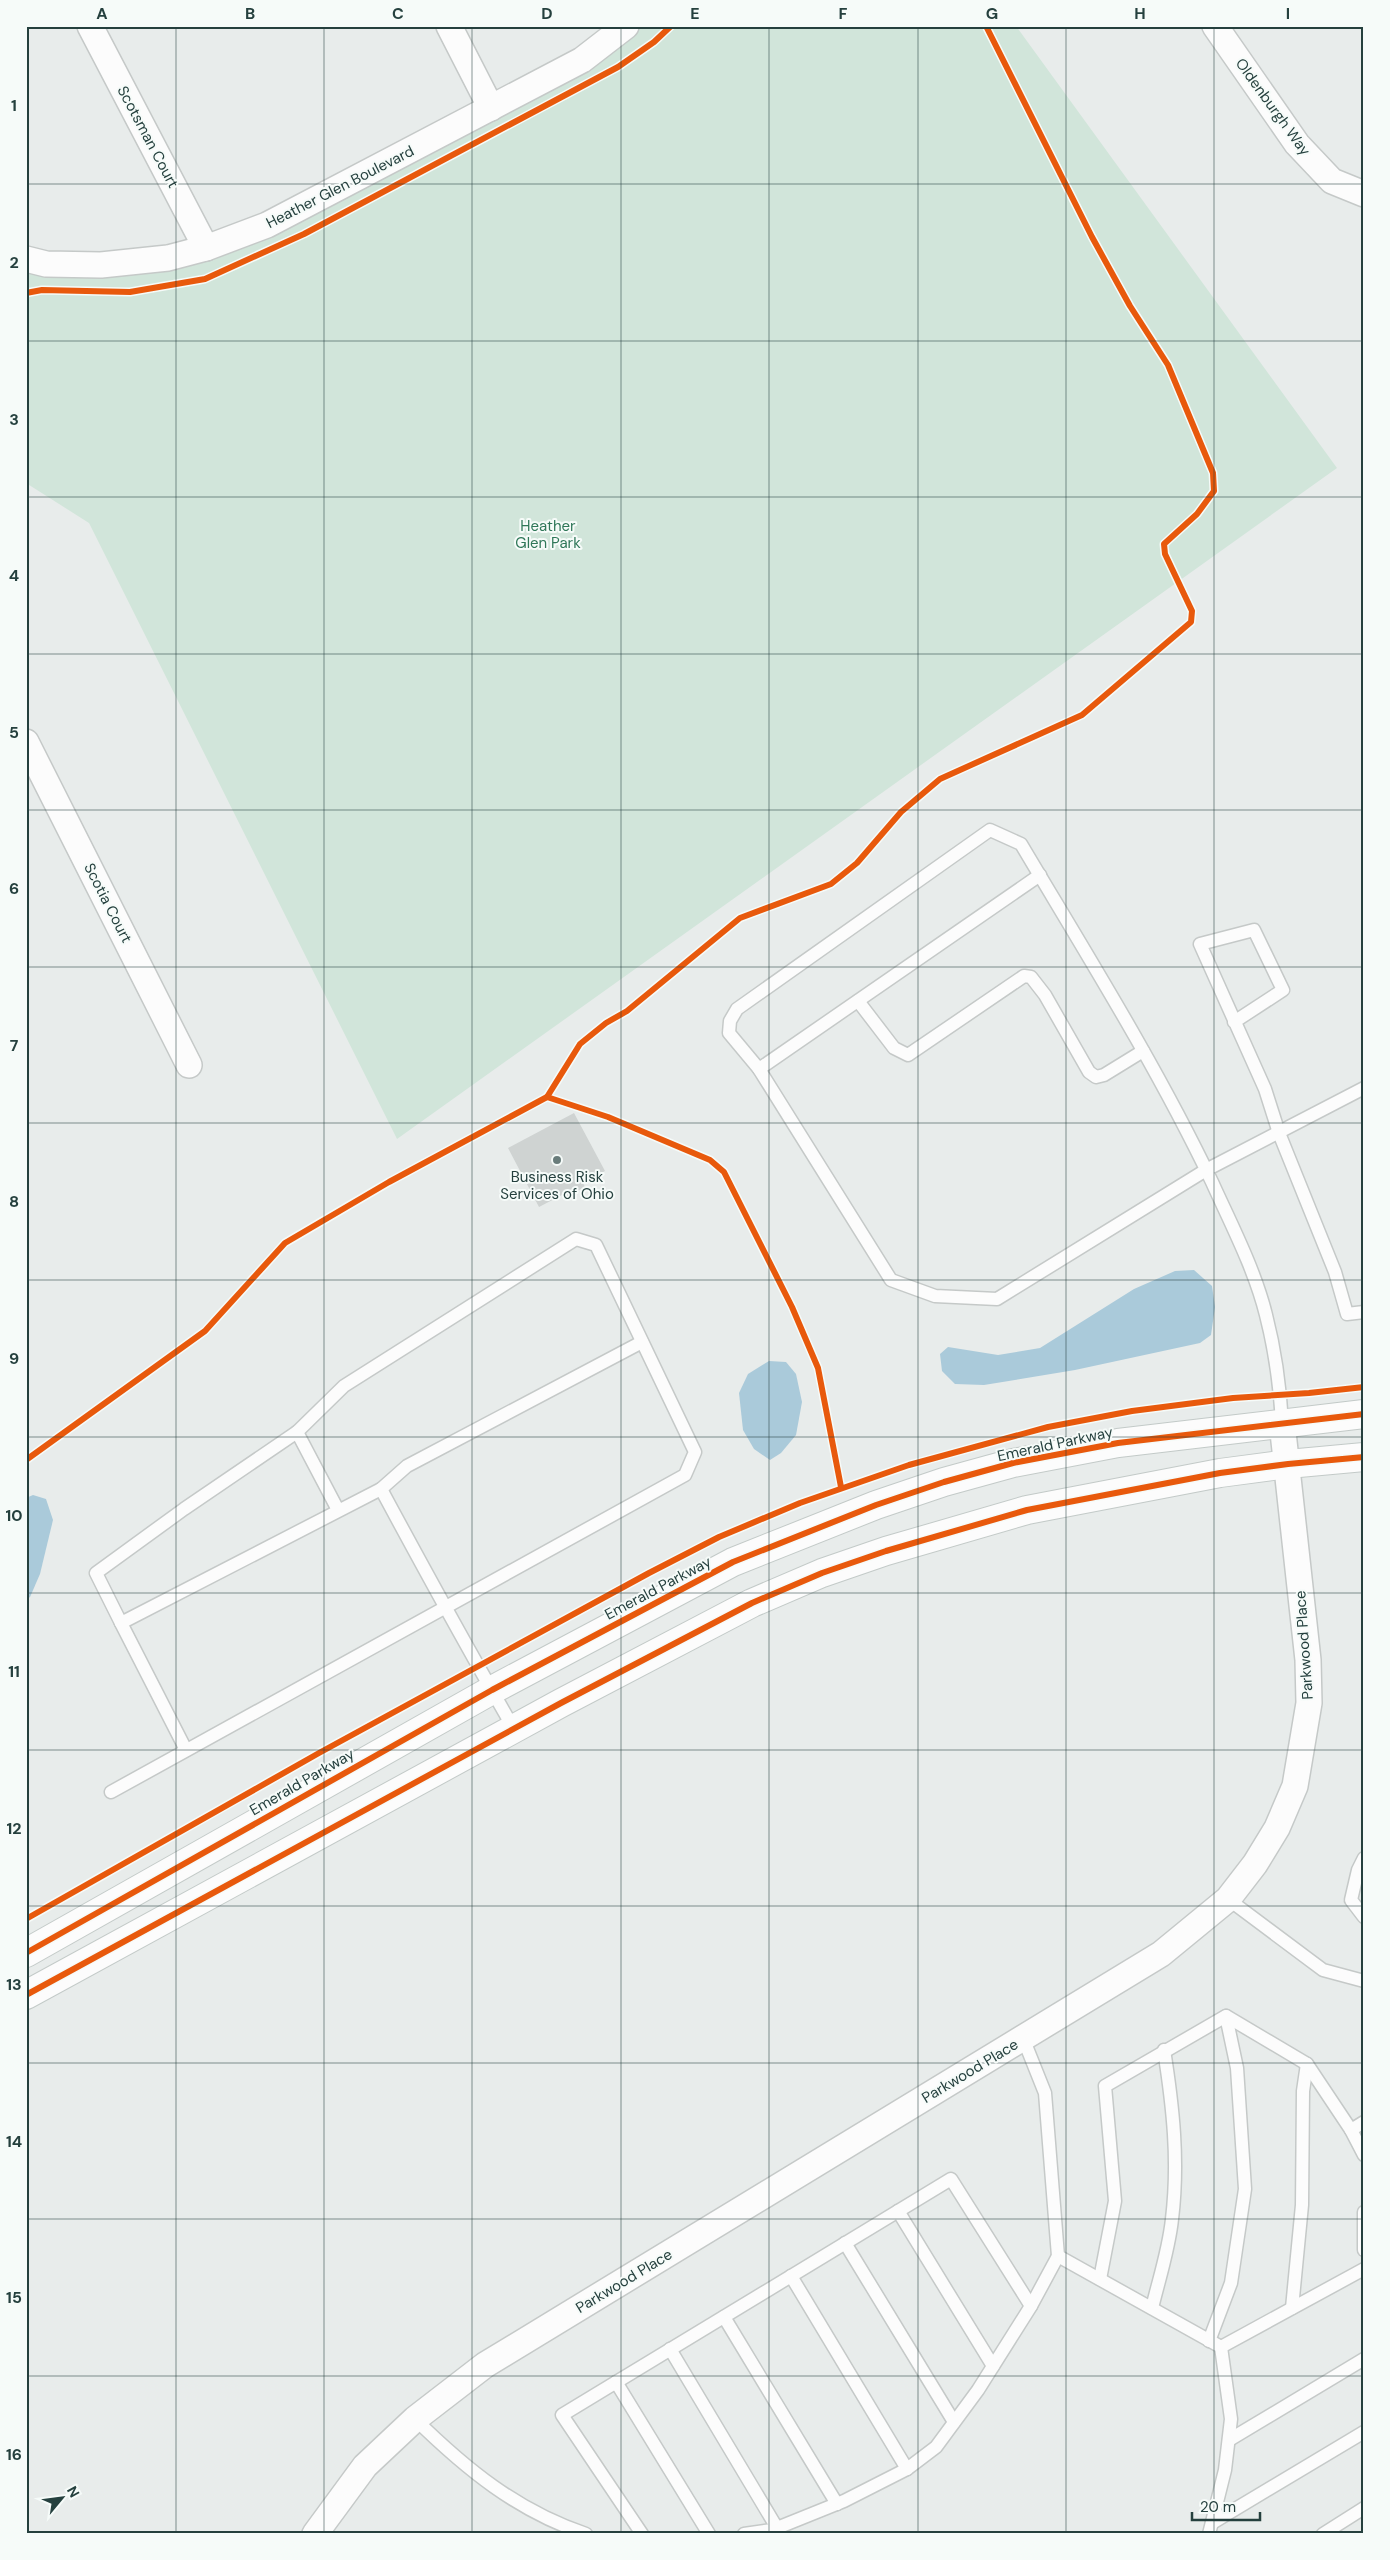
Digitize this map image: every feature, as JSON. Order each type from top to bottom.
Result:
[{"type":"main road","name":"Emerald Parkway","points":[[26,1953],[492,1690],[733,1562],[876,1505],[944,1482],[1013,1463],[1118,1443],[1364,1414]]},
{"type":"main road","points":[[26,1995],[514,1729],[752,1603],[822,1573],[877,1554],[1027,1510],[1220,1473],[1364,1457]]},
{"type":"street","name":"Scotsman Court","points":[[90,26],[206,248]]},
{"type":"street","points":[[449,26],[491,108]]},
{"type":"street","name":"Heather Glen Boulevard","points":[[26,259],[46,264],[101,265],[168,258],[206,248],[267,225],[582,60],[626,26]]},
{"type":"street","name":"Oldenburgh Way","points":[[1214,26],[1297,144],[1332,182],[1364,194]]},
{"type":"street","name":"Scotia Court","points":[[26,742],[189,1065]]},
{"type":"street","name":"Parkwood Place","points":[[315,2534],[365,2466],[415,2419],[485,2365],[1161,1954],[1228,1899],[1255,1864],[1277,1828],[1295,1786],[1304,1743],[1309,1703],[1308,1660],[1282,1423]]},
{"type":"lane","points":[[1282,1423],[1280,1393],[1266,1314],[1238,1238],[1206,1170],[1177,1110],[1021,844],[990,830],[737,1009],[730,1021],[729,1033],[760,1069],[891,1280],[935,1296],[997,1299],[1206,1170],[1364,1088]]},
{"type":"lane","points":[[760,1069],[1040,875]]},
{"type":"lane","points":[[1234,1022],[1283,990],[1254,930],[1200,944],[1234,1022],[1265,1089],[1280,1133],[1335,1272],[1347,1314],[1364,1312]]},
{"type":"lane","points":[[858,1001],[894,1048],[908,1055],[1024,976],[1031,977],[1045,995],[1089,1072],[1096,1077],[1104,1075],[1143,1052]]},
{"type":"lane","points":[[111,1792],[684,1475],[695,1452],[596,1245],[576,1239],[344,1386],[297,1432],[184,1509],[96,1573],[186,1750]]},
{"type":"lane","points":[[121,1624],[381,1489],[407,1466],[642,1342]]},
{"type":"lane","points":[[297,1432],[338,1510]]},
{"type":"lane","points":[[381,1489],[514,1729]]},
{"type":"lane","points":[[1364,1858],[1358,1870],[1351,1900],[1364,1917]]},
{"type":"lane","points":[[1228,1899],[1324,1970],[1364,1982]]},
{"type":"lane","points":[[1100,2280],[1115,2201],[1105,2086],[1164,2050],[1226,2016]]},
{"type":"lane","points":[[1226,2016],[1307,2064],[1351,2130],[1364,2155]]},
{"type":"lane","points":[[1209,2341],[1231,2283],[1245,2189],[1237,2068],[1226,2016]]},
{"type":"lane","points":[[744,2534],[777,2528],[837,2504],[907,2469],[936,2447],[993,2366],[1030,2306],[1058,2256],[1045,2093],[1023,2038]]},
{"type":"lane","points":[[1152,2308],[1172,2221],[1176,2174],[1174,2113],[1164,2050]]},
{"type":"lane","points":[[1292,2308],[1302,2205],[1303,2091],[1307,2064]]},
{"type":"lane","points":[[1351,2130],[1364,2122]]},
{"type":"lane","points":[[642,2534],[562,2415],[951,2179],[1030,2306]]},
{"type":"lane","points":[[898,2211],[993,2366]]},
{"type":"lane","points":[[1364,2212],[1364,2250]]},
{"type":"lane","points":[[845,2243],[954,2422]]},
{"type":"lane","points":[[1058,2256],[1221,2347]]},
{"type":"lane","points":[[1221,2347],[1364,2269]]},
{"type":"lane","points":[[791,2276],[907,2469]]},
{"type":"lane","points":[[724,2317],[837,2504]]},
{"type":"lane","points":[[1210,2529],[1225,2470],[1231,2419],[1221,2347]]},
{"type":"lane","points":[[670,2349],[777,2528]]},
{"type":"lane","points":[[1229,2440],[1364,2359]]},
{"type":"lane","points":[[616,2382],[709,2534]]},
{"type":"lane","points":[[415,2419],[494,2489],[561,2526],[586,2534]]},
{"type":"lane","points":[[1210,2529],[1364,2432]]},
{"type":"lane","points":[[1323,2534],[1364,2508]]},
{"type":"green space","name":"Heather Glen Park","points":[[626,26],[1016,26],[1337,468],[397,1139],[89,523],[26,483],[26,259],[206,248]]},
{"type":"water","points":[[1194,1270],[1212,1286],[1215,1307],[1211,1335],[1200,1343],[1075,1370],[984,1385],[955,1384],[942,1371],[940,1354],[948,1347],[998,1355],[1040,1348],[1134,1289],[1175,1271]]},
{"type":"water","points":[[769,1361],[786,1362],[796,1374],[802,1402],[796,1435],[781,1453],[770,1460],[754,1449],[743,1430],[739,1393],[748,1374]]},
{"type":"water","points":[[33,1495],[46,1499],[53,1520],[40,1574],[30,1597],[26,1600],[26,1498]]},
{"type":"building","name":"Business Risk Services of Ohio","points":[[574,1113],[605,1171],[583,1183],[585,1187],[564,1198],[562,1195],[539,1207],[508,1148]]},
{"type":"cycle path","points":[[26,293],[42,290],[130,292],[205,279],[304,234],[618,67],[654,42],[671,26]]},
{"type":"cycle path","points":[[547,1097],[580,1044],[606,1023],[627,1011],[740,918],[831,884],[857,863],[901,812],[940,779],[1082,715],[1191,622],[1192,611],[1165,554],[1164,544],[1197,514],[1214,491],[1213,473],[1168,365],[1130,306],[1092,237],[986,26]]},
{"type":"cycle path","points":[[26,1460],[205,1331],[285,1243],[389,1182],[547,1097],[608,1117],[710,1160],[724,1172],[792,1307],[818,1368],[841,1487]]},
{"type":"cycle path","points":[[26,1919],[319,1753],[649,1573],[719,1537],[800,1503],[909,1465],[1048,1427],[1132,1411],[1233,1398],[1364,1387]]},
{"type":"cycle path","points":[[26,1953],[492,1690],[733,1562],[876,1505],[944,1482],[1013,1463],[1118,1443],[1364,1414]]},
{"type":"cycle path","points":[[26,1995],[561,1703],[752,1603],[822,1573],[886,1551],[1027,1510],[1220,1473],[1364,1457]]},
{"type":"place","name":"Business Risk Services of Ohio","points":[[557,1160]]}]
